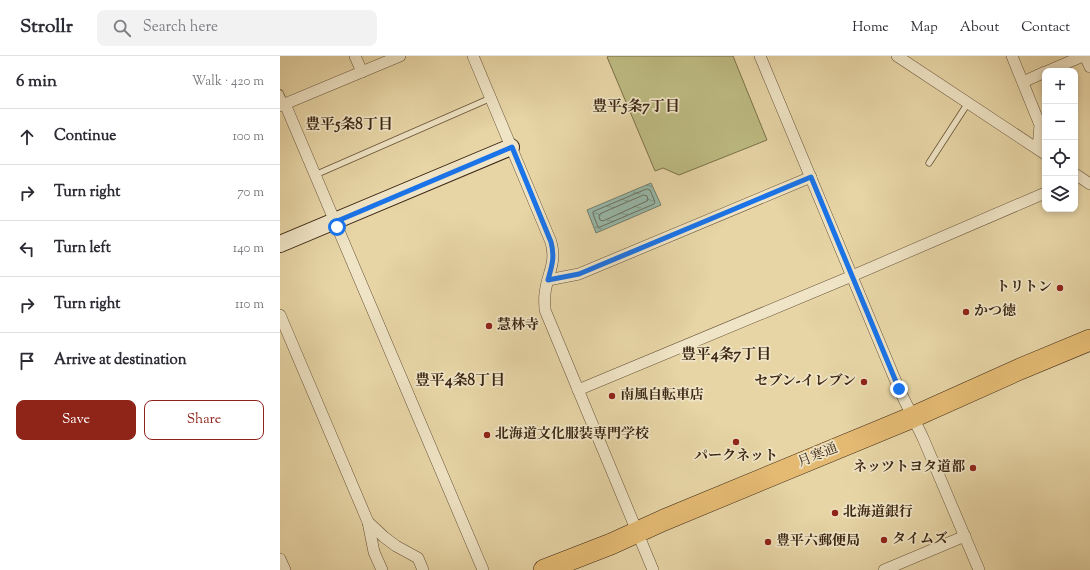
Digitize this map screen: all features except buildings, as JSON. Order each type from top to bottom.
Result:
[{"type":"highway","name":"月寒通","points":[[544,570],[637,533],[664,520],[913,417],[1020,369],[1090,340]]},
{"type":"street","points":[[355,56],[362,72]]},
{"type":"street","points":[[400,56],[282,105],[316,174],[483,570]]},
{"type":"street","points":[[473,56],[512,147],[554,252],[554,261],[545,293],[545,310],[653,570]]},
{"type":"street","points":[[760,56],[899,389],[913,417],[979,570]]},
{"type":"street","points":[[896,56],[1041,152]]},
{"type":"street","points":[[1012,56],[1040,125],[1041,152]]},
{"type":"street","points":[[1056,68],[1084,56],[1090,67]]},
{"type":"street","points":[[1023,82],[1042,74]]},
{"type":"street","points":[[280,244],[512,147]]},
{"type":"street","points":[[548,280],[579,274],[811,177]]},
{"type":"street","points":[[1078,178],[1090,184]]},
{"type":"street","points":[[578,390],[852,276],[1042,194]]},
{"type":"street","points":[[280,315],[368,522],[374,552],[382,570]]},
{"type":"street","points":[[368,522],[396,546],[418,558],[423,570]]},
{"type":"street","points":[[884,570],[965,536]]},
{"type":"street","points":[[280,559],[285,570]]},
{"type":"lane","points":[[280,93],[282,105]]},
{"type":"lane","points":[[316,174],[491,98]]},
{"type":"lane","points":[[929,163],[968,103]]},
{"type":"shaded area","points":[[733,56],[767,140],[679,175],[663,168],[655,171],[607,57]]},
{"type":"water","points":[[651,183],[661,205],[596,233],[587,210]]},
{"type":"place","name":"トリトン","points":[[1060,288]]},
{"type":"place","name":"かつ徳","points":[[966,312]]},
{"type":"place","name":"慧林寺","points":[[489,326]]},
{"type":"place","name":"セブン-イレブン","points":[[864,382]]},
{"type":"place","name":"南風自転車店","points":[[612,396]]},
{"type":"place","name":"北海道文化服装専門学校","points":[[487,435]]},
{"type":"place","name":"パークネット","points":[[736,442]]},
{"type":"place","name":"ネッツトヨタ道都","points":[[973,468]]},
{"type":"place","name":"北海道銀行","points":[[835,513]]},
{"type":"place","name":"タイムズ","points":[[884,540]]},
{"type":"place","name":"豊平六郵便局","points":[[768,542]]},
{"type":"district","name":"豊平5条7丁目","points":[[636,107]]},
{"type":"district","name":"豊平5条8丁目","points":[[349,125]]},
{"type":"district","name":"豊平4条7丁目","points":[[726,355]]},
{"type":"district","name":"豊平4条8丁目","points":[[460,381]]},
{"type":"route","points":[[337,227],[335,222],[512,147],[554,252],[554,261],[548,280],[579,274],[811,177],[899,389]]}]
